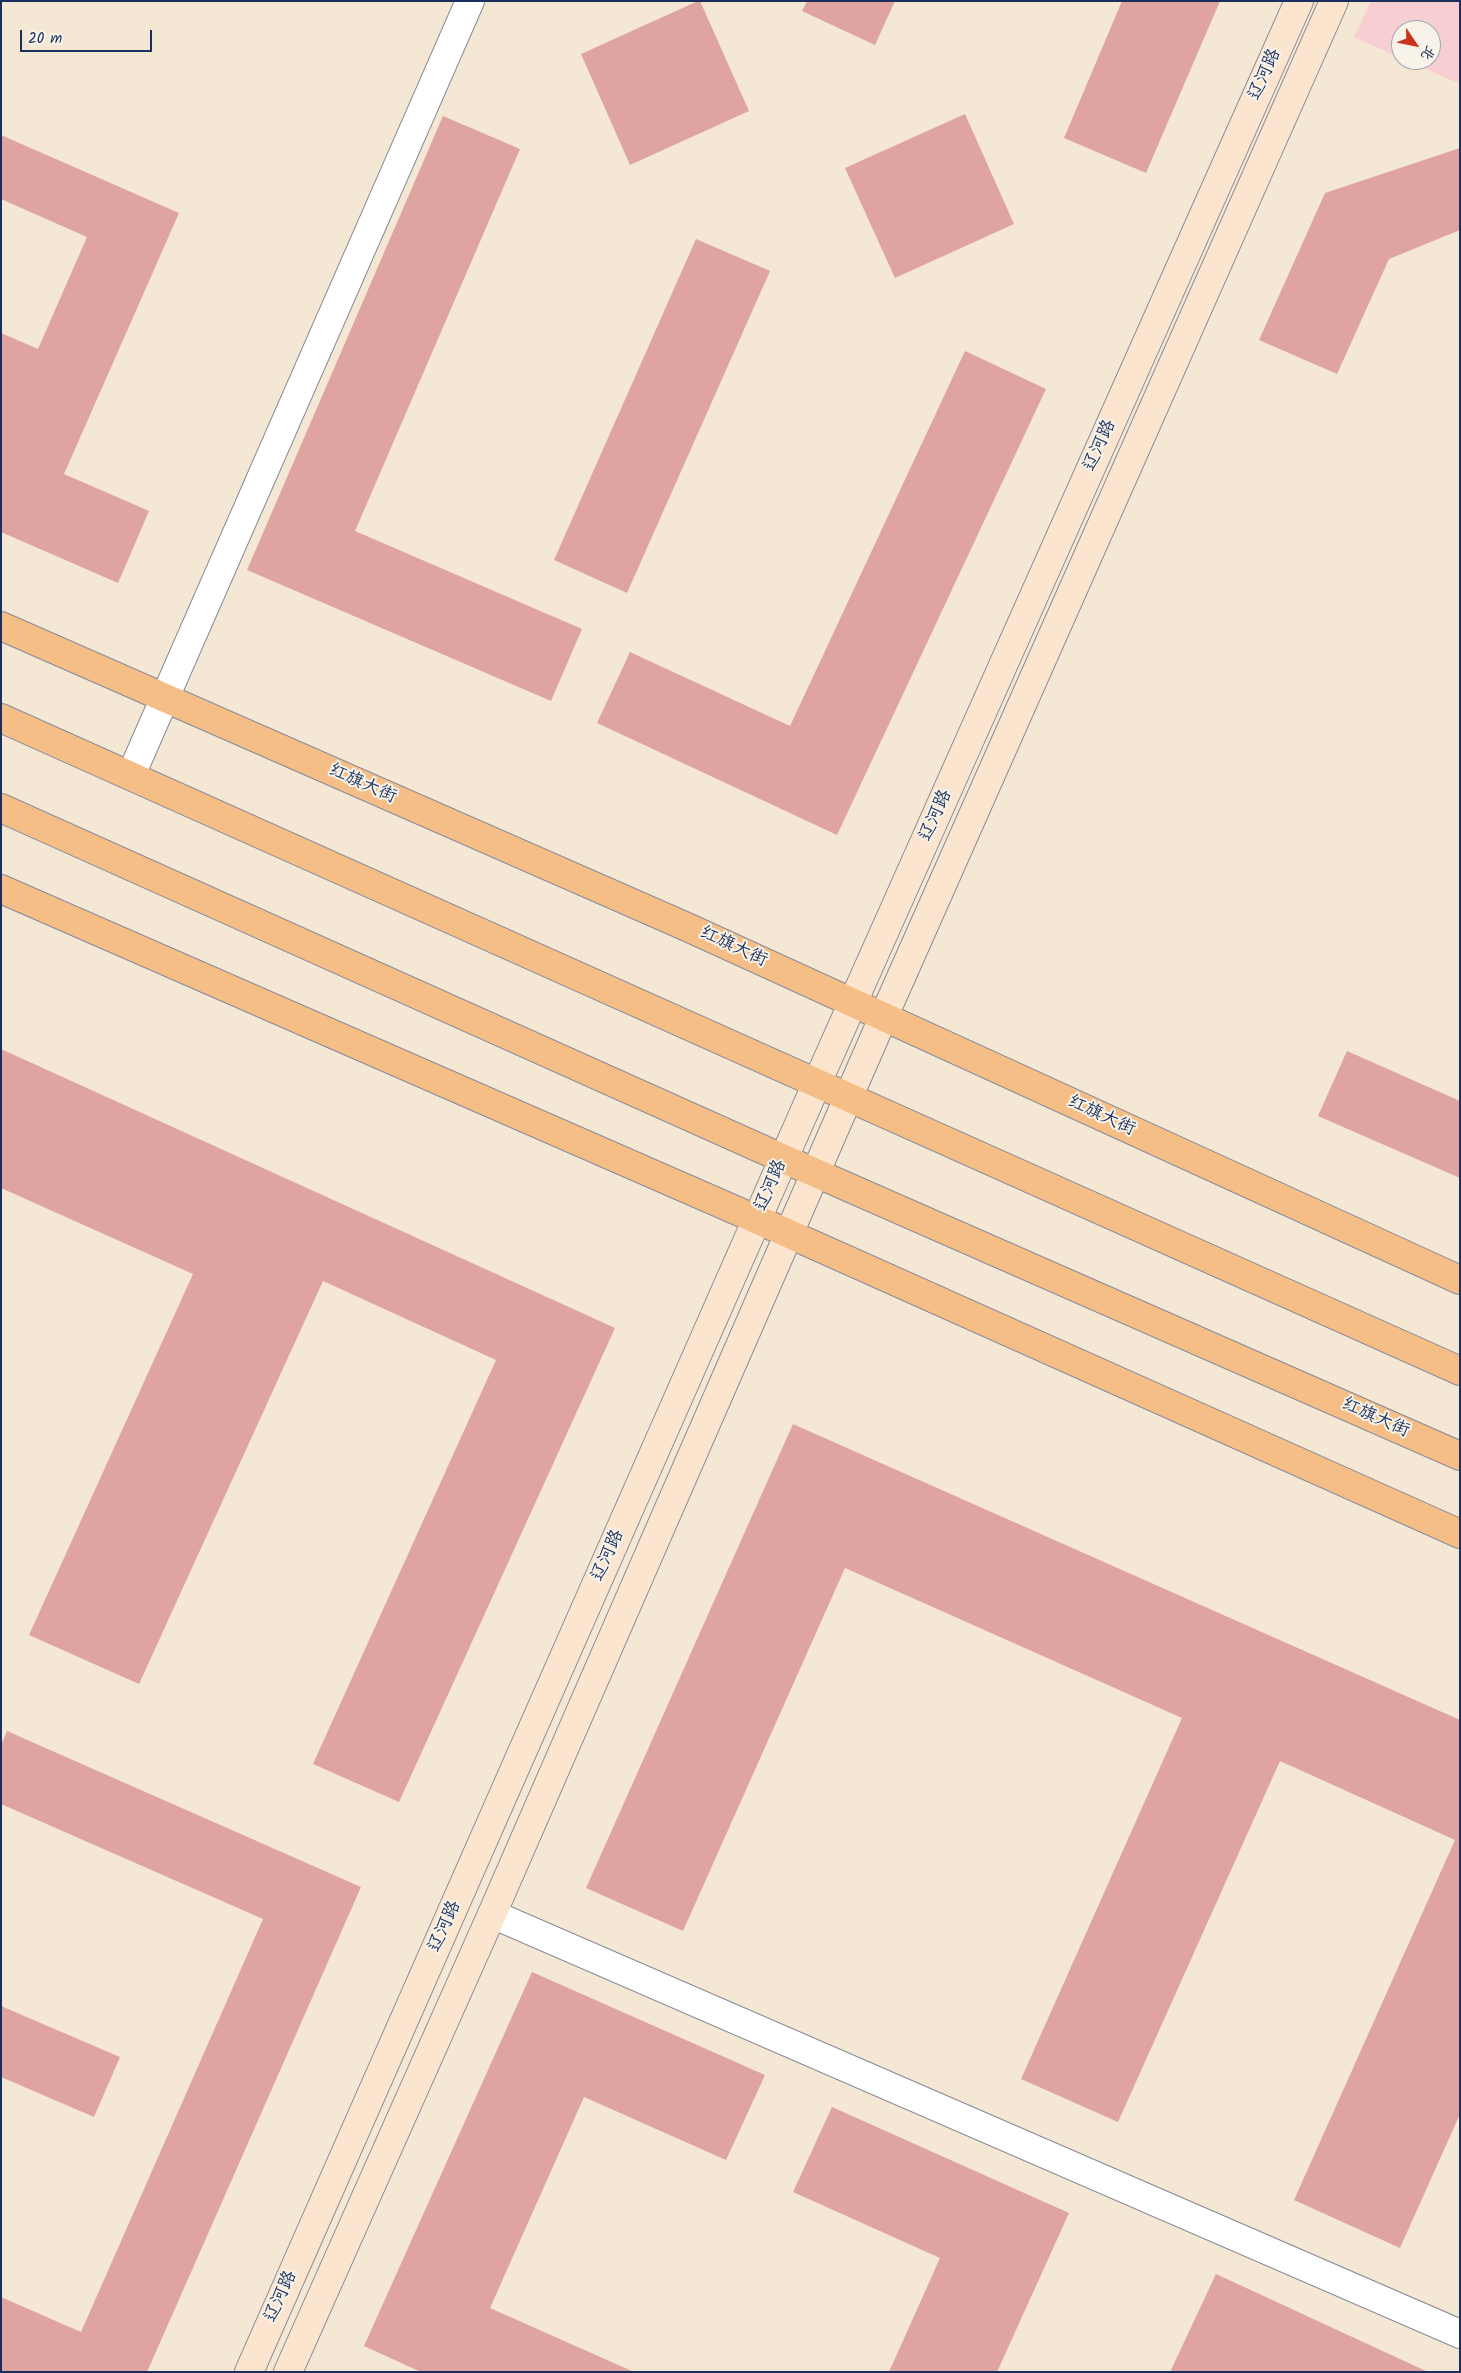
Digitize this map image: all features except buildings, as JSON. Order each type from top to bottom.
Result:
[{"type":"main road","name":"辽河路","points":[[249,2372],[817,1083],[1299,1]]},
{"type":"main road","name":"辽河路","points":[[288,2372],[492,1914],[847,1098],[1334,1]]},
{"type":"main road","name":"红旗大街","points":[[1,626],[678,923],[1460,1280]]},
{"type":"main road","points":[[1,718],[1460,1371]]},
{"type":"main road","name":"红旗大街","points":[[1,808],[784,1159],[1460,1456]]},
{"type":"main road","points":[[1,889],[758,1220],[1460,1534]]},
{"type":"street","points":[[131,775],[470,1]]},
{"type":"street","points":[[492,1914],[1460,2334]]},
{"type":"shaded area","points":[[1371,1],[1460,1],[1460,84],[1428,70],[1441,70],[1441,20],[1391,20],[1391,54],[1354,37]]}]
